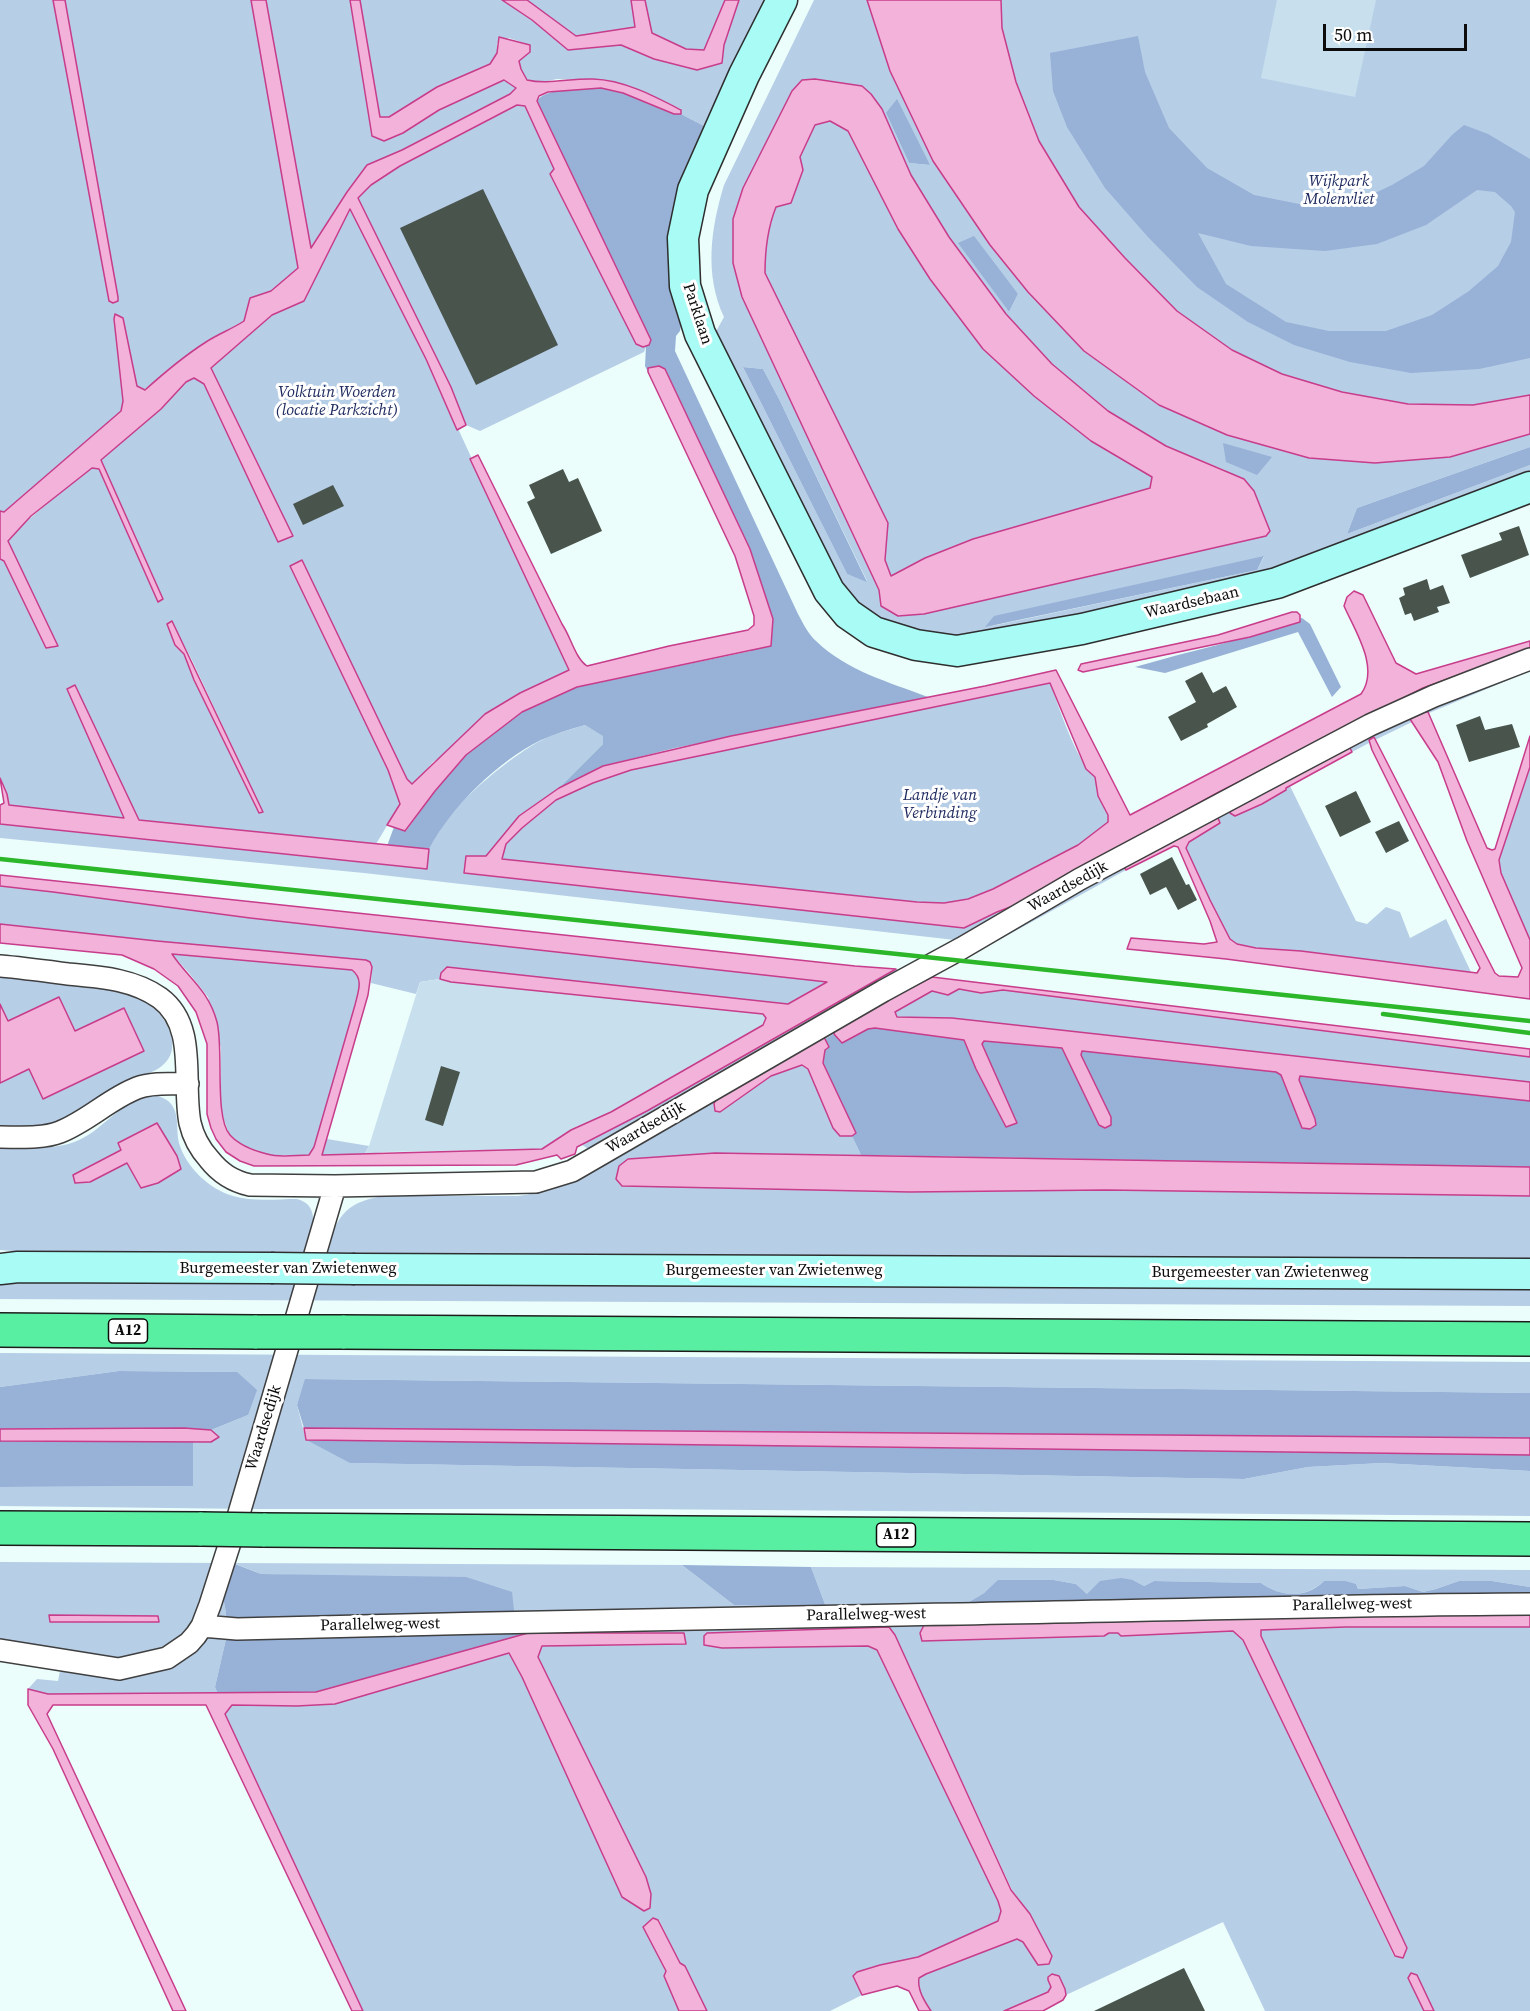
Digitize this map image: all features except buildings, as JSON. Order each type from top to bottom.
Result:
[{"type":"highway","name":"A12","points":[[0,1330],[1530,1339]]},
{"type":"highway","name":"A12","points":[[0,1528],[1530,1539]]},
{"type":"main road","name":"Parklaan","points":[[782,0],[744,75],[693,190],[683,238],[685,286],[700,334],[829,591],[848,614]]},
{"type":"main road","name":"Waardsebaan","points":[[848,614],[874,632],[916,645],[957,651],[1082,629],[1277,583],[1530,487]]},
{"type":"main road","name":"Burgemeester van Zwietenweg","points":[[6,1266],[1530,1274]]},
{"type":"street","name":"Waardsedijk","points":[[0,1650],[119,1669],[167,1658],[189,1643],[202,1626],[287,1355],[335,1186],[536,1182],[572,1171],[1080,879],[1370,725],[1434,696],[1530,659]]},
{"type":"street","points":[[0,966],[111,978],[136,985],[160,999],[177,1017],[184,1039],[190,1122],[196,1140],[218,1171],[237,1182],[250,1185],[335,1186]]},
{"type":"street","points":[[0,1137],[28,1137],[57,1133],[79,1124],[109,1102],[138,1087],[188,1084]]},
{"type":"street","name":"Parallelweg-west","points":[[202,1626],[237,1629],[695,1617],[1530,1604]]},
{"type":"green space","points":[[0,0],[53,0],[109,301],[113,303],[118,297],[65,0],[251,0],[299,268],[271,291],[250,298],[244,321],[198,347],[145,390],[137,386],[123,318],[115,314],[123,401],[121,411],[4,512],[0,511]]},
{"type":"green space","points":[[266,0],[350,0],[372,136],[403,133],[439,110],[504,79],[516,87],[510,94],[402,150],[367,165],[311,248]]},
{"type":"green space","points":[[360,0],[502,0],[532,20],[568,50],[621,45],[654,59],[722,63],[724,45],[739,0],[767,0],[704,126],[681,114],[681,109],[644,92],[610,81],[557,79],[538,83],[527,80],[519,61],[529,52],[530,45],[509,38],[497,43],[497,53],[490,64],[437,87],[389,117],[379,117]]},
{"type":"green space","points":[[527,0],[631,0],[635,27],[576,36]]},
{"type":"green space","points":[[645,0],[725,0],[704,50],[686,49],[652,33]]},
{"type":"green space","points":[[814,0],[867,0],[890,71],[933,161],[990,245],[1028,292],[1084,351],[1159,405],[1227,435],[1309,458],[1375,463],[1450,457],[1530,434],[1530,447],[1357,508],[1347,534],[1530,465],[1530,476],[1261,578],[986,636],[934,639],[873,617],[830,573],[714,335],[724,317],[714,284],[712,251],[713,234],[724,185]],"holes":[[[792,91],[882,109],[911,175],[949,237],[1006,314],[1052,364],[1108,411],[1166,446],[1225,470],[881,606],[879,590],[742,297],[733,263],[733,219],[743,188]],[[886,113],[930,165],[909,163]],[[959,243],[1018,294],[1009,312]],[[743,367],[763,369],[867,581],[847,574]],[[1264,557],[1257,570],[987,627]]]},
{"type":"green space","name":"Wijkpark Molenvliet","points":[[1001,0],[1530,0],[1530,395],[1473,405],[1408,404],[1342,392],[1282,374],[1232,350],[1177,311],[1079,207],[1039,141],[1016,82],[1002,28]]},
{"type":"green space","points":[[518,105],[525,105],[554,169],[550,175],[636,344],[646,347],[644,352],[480,431],[466,425],[451,387],[358,198],[371,185],[400,166]]},
{"type":"green space","points":[[830,120],[848,131],[898,229],[930,279],[983,349],[1091,441],[1153,477],[1150,488],[973,539],[925,558],[891,577],[885,560],[888,523],[765,273],[768,231],[772,215],[784,193],[803,170],[800,157],[815,125]]},
{"type":"green space","name":"Volktuin Woerden (locatie Parkzicht)","points":[[350,208],[426,359],[569,670],[433,762],[414,784],[410,783],[302,560],[290,567],[388,770],[400,804],[376,844],[139,820],[75,685],[124,819],[9,805],[0,778],[0,551],[43,507],[92,468],[99,469],[158,601],[162,599],[101,460],[161,409],[186,382],[194,378],[204,384],[278,542],[293,536],[211,367],[272,315],[304,301]],"holes":[[[171,621],[191,658],[263,812],[259,813],[194,680],[184,654],[175,645],[167,624]]]},
{"type":"green space","points":[[1530,649],[1530,671],[1410,719],[1412,722],[1375,740],[1374,737],[1369,740],[1369,743],[1352,752],[1349,746],[1232,814],[1235,816],[1262,804],[1290,786],[1356,921],[1367,924],[1386,907],[1400,912],[1410,938],[1446,919],[1471,972],[1237,944],[1230,939],[1186,848],[1189,842],[1220,823],[1123,865],[1126,870],[997,941],[955,940],[364,873],[0,838],[0,824],[427,869],[428,852],[435,836],[445,821],[475,790],[524,750],[555,734],[585,725],[604,736],[603,744],[559,788],[519,816],[486,856],[464,873],[964,928],[1021,903],[1058,880],[1219,792],[1423,688]]},
{"type":"green space","name":"Landje van Verbinding","points":[[1050,683],[1075,746],[1095,777],[1098,796],[1108,815],[1108,822],[1078,845],[993,889],[968,899],[944,903],[917,902],[502,860],[506,844],[556,800],[593,783],[631,770]]},
{"type":"green space","points":[[1530,767],[1530,940],[1501,873],[1499,860]]},
{"type":"green space","points":[[0,886],[250,918],[828,981],[788,1004],[447,967],[441,973],[440,979],[420,982],[416,994],[371,983],[372,967],[0,924]]},
{"type":"green space","points":[[171,953],[352,970],[356,974],[359,986],[355,1005],[314,1147],[309,1155],[269,1155],[242,1145],[229,1134],[221,1111],[221,1048],[208,997]]},
{"type":"green space","points":[[896,969],[932,977],[836,1026],[834,1034],[825,1039],[823,1037],[802,1045],[720,1112],[771,1076],[802,1065],[808,1069],[840,1136],[852,1136],[861,1155],[715,1153],[628,1159],[619,1166],[622,1186],[910,1192],[1106,1190],[1530,1196],[1530,1261],[360,1253],[326,1255],[333,1232],[343,1215],[358,1203],[369,1199],[383,1196],[518,1196],[551,1188],[583,1175],[590,1150],[582,1145],[647,1111]]},
{"type":"green space","points":[[0,974],[112,987],[139,997],[161,1015],[169,1029],[172,1038],[170,1056],[160,1067],[120,1084],[82,1113],[67,1121],[39,1126],[0,1126],[0,1083],[29,1069],[43,1099],[75,1031],[8,1021],[0,1004]]},
{"type":"green space","points":[[959,989],[981,993],[1003,990],[1530,1057],[1530,1082],[952,1018],[897,1017],[895,1012],[932,991],[948,995]]},
{"type":"green space","points":[[154,1095],[171,1104],[176,1115],[178,1139],[182,1152],[200,1176],[215,1188],[240,1198],[297,1199],[305,1202],[313,1215],[307,1255],[50,1254],[0,1250],[0,1147],[40,1148],[60,1146],[79,1140],[89,1135],[123,1107],[143,1097]],"holes":[[[118,1143],[127,1163],[90,1182],[73,1175],[121,1150]]]},
{"type":"green space","points":[[327,1139],[369,1146],[364,1155],[321,1155]]},
{"type":"green space","points":[[0,1279],[1530,1286],[1530,1306],[0,1299]]},
{"type":"green space","points":[[0,1353],[1530,1362],[1530,1393],[306,1379],[297,1405],[306,1440],[351,1463],[1244,1479],[1308,1467],[1382,1463],[1530,1471],[1530,1516],[0,1506],[0,1487],[193,1486],[193,1442],[211,1442],[218,1437],[211,1430],[248,1415],[236,1372],[119,1371],[0,1387]]},
{"type":"green space","points":[[0,1562],[231,1563],[223,1597],[226,1613],[226,1639],[215,1687],[217,1692],[48,1694],[28,1689],[37,1679],[58,1681],[60,1671],[0,1660]]},
{"type":"green space","points":[[234,1563],[682,1565],[734,1605],[826,1607],[811,1567],[1530,1570],[1530,1587],[1492,1581],[1459,1581],[1423,1592],[1405,1586],[1358,1589],[1356,1584],[1324,1581],[1309,1591],[1293,1594],[1277,1591],[1261,1583],[1154,1581],[1144,1586],[1133,1580],[1087,1594],[1076,1584],[1054,1580],[999,1580],[969,1602],[955,1625],[925,1625],[920,1633],[922,1641],[1104,1636],[1109,1633],[1119,1633],[1121,1636],[1233,1631],[1243,1640],[1394,1956],[1403,1958],[1407,1948],[1261,1636],[1261,1630],[1346,1627],[1530,1627],[1530,2011],[1434,2011],[1417,1975],[1408,1978],[1424,2011],[1265,2011],[1223,1922],[1066,1995],[1065,1989],[1048,1980],[1051,1987],[1048,1992],[1004,2011],[931,2011],[919,1987],[919,1978],[926,1974],[1017,1939],[1023,1942],[1038,1965],[1030,1914],[1012,1890],[895,1635],[889,1627],[707,1633],[704,1644],[722,1648],[868,1646],[877,1650],[998,1901],[1001,1911],[998,1921],[918,1957],[857,1972],[853,1977],[862,1995],[830,2011],[707,2011],[659,1920],[644,1927],[666,1971],[664,1976],[679,2011],[363,2011],[225,1714],[232,1705],[335,1704],[509,1653],[622,1897],[644,1911],[538,1657],[542,1646],[676,1645],[684,1633],[528,1633],[515,1619],[292,1575],[261,1574]]},
{"type":"shaded area","points":[[53,0],[65,0],[118,297],[118,301],[113,303],[109,301]]},
{"type":"shaded area","points":[[251,0],[266,0],[311,248],[367,165],[402,150],[510,94],[516,88],[504,80],[439,110],[403,133],[384,141],[372,136],[350,0],[360,0],[380,117],[389,117],[437,87],[490,64],[497,53],[499,37],[530,45],[530,52],[519,61],[527,80],[543,82],[585,79],[616,82],[681,110],[681,114],[674,114],[623,93],[601,88],[548,92],[539,96],[537,101],[651,340],[649,345],[643,347],[636,344],[550,174],[554,169],[525,106],[517,105],[400,166],[371,185],[358,198],[451,387],[466,425],[457,430],[426,359],[350,209],[304,301],[272,315],[211,368],[293,536],[278,542],[204,384],[194,378],[186,382],[161,409],[101,460],[163,599],[158,602],[99,469],[92,468],[31,516],[8,541],[58,646],[46,648],[4,561],[0,559],[0,511],[4,512],[121,411],[123,401],[115,314],[123,318],[137,386],[145,390],[198,347],[244,321],[250,298],[271,291],[298,268]]},
{"type":"shaded area","points":[[502,0],[527,0],[576,36],[635,27],[631,0],[645,0],[652,33],[686,49],[704,50],[725,0],[739,0],[724,45],[722,63],[697,70],[654,59],[621,45],[568,50],[532,20]]},
{"type":"shaded area","points":[[867,0],[1001,0],[1002,28],[1016,82],[1039,141],[1079,207],[1177,311],[1232,350],[1282,374],[1342,392],[1408,404],[1473,405],[1530,395],[1530,434],[1450,457],[1375,463],[1309,458],[1227,435],[1159,405],[1084,351],[1028,292],[990,245],[933,161],[890,71]]},
{"type":"shaded area","points":[[1277,0],[1376,0],[1355,97],[1261,78]]},
{"type":"shaded area","points":[[1138,36],[1145,72],[1169,128],[1207,168],[1254,195],[1299,204],[1358,201],[1424,166],[1464,125],[1488,134],[1530,159],[1530,358],[1479,369],[1411,373],[1350,362],[1294,345],[1248,322],[1197,287],[1148,237],[1105,188],[1067,127],[1053,91],[1050,53]],"holes":[[[1477,190],[1495,192],[1515,212],[1511,242],[1498,266],[1469,291],[1432,315],[1386,331],[1329,331],[1286,322],[1226,284],[1198,233],[1251,246],[1325,251],[1377,244],[1426,225]]]},
{"type":"shaded area","points":[[815,79],[862,86],[871,94],[882,109],[911,175],[949,237],[1006,314],[1052,364],[1108,411],[1166,446],[1244,479],[1254,491],[1270,531],[1266,536],[924,614],[898,616],[881,606],[879,590],[742,297],[733,263],[733,219],[743,188],[792,91],[802,80]],"holes":[[[830,121],[848,131],[898,229],[930,279],[983,349],[1034,396],[1091,441],[1152,477],[1150,488],[973,539],[925,558],[891,576],[885,560],[888,523],[765,273],[773,215],[776,207],[791,203],[803,170],[800,157],[815,125]]]},
{"type":"shaded area","points":[[601,88],[623,93],[674,114],[681,114],[704,126],[684,170],[673,208],[668,243],[671,280],[681,325],[676,336],[675,351],[798,614],[813,638],[841,660],[869,675],[928,697],[675,748],[603,766],[559,788],[603,744],[603,736],[585,725],[541,740],[508,760],[463,802],[438,833],[429,849],[387,846],[394,827],[406,831],[435,791],[466,755],[522,712],[577,687],[751,651],[773,619],[750,549],[665,369],[649,368],[648,372],[645,366],[646,346],[651,340],[537,101],[541,96],[557,91]]},
{"type":"shaded area","points":[[897,99],[930,165],[909,163],[886,113]]},
{"type":"shaded area","points":[[974,236],[1018,294],[1009,312],[958,243]]},
{"type":"shaded area","points":[[659,366],[665,369],[750,549],[773,619],[771,646],[577,687],[522,712],[466,755],[405,831],[387,825],[400,804],[388,770],[290,566],[302,560],[407,779],[412,784],[485,714],[520,693],[569,670],[470,459],[478,455],[576,653],[587,666],[748,630],[754,625],[754,616],[735,556],[648,372],[648,368]]},
{"type":"shaded area","points":[[743,367],[763,369],[867,582],[847,574]]},
{"type":"shaded area","points":[[1223,443],[1272,457],[1257,475],[1226,462]]},
{"type":"shaded area","points":[[1530,447],[1530,465],[1347,534],[1357,508]]},
{"type":"shaded area","points":[[1264,556],[1257,570],[985,627],[994,616]]},
{"type":"shaded area","points":[[1354,591],[1363,595],[1396,663],[1416,674],[1530,641],[1530,649],[1423,688],[1219,792],[1058,880],[1021,903],[964,928],[464,873],[466,856],[486,856],[519,816],[559,788],[603,766],[731,736],[1056,670],[1130,815],[1361,694],[1368,673],[1367,661],[1344,606],[1347,597]],"holes":[[[1050,683],[1086,769],[1095,777],[1098,796],[1108,815],[1108,822],[1078,845],[993,889],[968,899],[944,903],[502,859],[506,844],[556,800],[593,783],[631,770]]]},
{"type":"shaded area","points":[[1292,612],[1300,615],[1300,622],[1250,637],[1083,672],[1078,670],[1081,664],[1218,635]]},
{"type":"shaded area","points":[[1301,618],[1310,624],[1341,687],[1332,697],[1298,632],[1165,673],[1135,667],[1279,628],[1299,622]]},
{"type":"shaded area","points":[[172,621],[263,812],[259,813],[194,680],[184,654],[175,645],[167,624]]},
{"type":"shaded area","points":[[75,685],[139,820],[429,849],[427,869],[0,824],[0,805],[4,803],[0,778],[9,805],[124,818],[67,689]]},
{"type":"shaded area","points":[[1428,712],[1487,848],[1492,850],[1495,849],[1530,736],[1530,767],[1499,860],[1501,873],[1530,940],[1530,999],[1226,959],[1127,949],[1131,938],[1204,944],[1217,942],[1178,847],[1174,846],[1126,870],[1123,865],[1209,820],[1218,818],[1220,823],[1189,842],[1186,848],[1230,939],[1237,944],[1477,973],[1480,968],[1372,750],[1369,740],[1374,737],[1495,973],[1499,976],[1518,977],[1522,968],[1467,841],[1438,762],[1410,719]]},
{"type":"shaded area","points":[[1349,746],[1352,752],[1286,788],[1262,804],[1235,816],[1230,813],[1230,809]]},
{"type":"shaded area","points":[[0,875],[896,969],[647,1111],[577,1147],[575,1154],[561,1159],[557,1155],[516,1165],[254,1166],[226,1152],[211,1128],[207,1114],[207,1044],[196,1012],[178,986],[154,969],[122,955],[0,943],[0,924],[370,962],[372,967],[368,995],[322,1155],[542,1149],[571,1130],[611,1112],[763,1025],[766,1018],[763,1014],[451,982],[440,979],[441,973],[447,967],[788,1004],[827,982],[250,918],[0,886]],"holes":[[[172,954],[352,970],[358,977],[357,995],[314,1147],[309,1155],[272,1155],[238,1142],[230,1135],[222,1114],[217,1022],[203,992]]]},
{"type":"shaded area","points":[[932,977],[1530,1049],[1530,1057],[1003,990],[981,993],[959,989],[948,995],[932,991],[895,1012],[897,1017],[952,1018],[1530,1082],[1530,1101],[1300,1076],[1299,1080],[1315,1119],[1316,1125],[1310,1129],[1302,1128],[1281,1075],[1276,1072],[1082,1051],[1081,1055],[1111,1117],[1111,1125],[1105,1128],[1099,1125],[1062,1048],[984,1041],[982,1044],[1017,1123],[1006,1127],[976,1069],[964,1040],[875,1028],[868,1029],[842,1043],[834,1034],[836,1026]]},
{"type":"shaded area","points":[[440,979],[763,1014],[766,1018],[763,1025],[611,1112],[571,1130],[542,1149],[383,1152],[364,1155],[369,1146],[420,982]]},
{"type":"shaded area","points":[[59,997],[75,1031],[124,1008],[144,1051],[43,1099],[29,1069],[0,1083],[0,1004],[8,1021]]},
{"type":"shaded area","points":[[868,1029],[965,1040],[976,1069],[989,1092],[1017,1123],[981,1044],[984,1041],[1062,1048],[1099,1125],[1105,1128],[1081,1055],[1082,1051],[1276,1072],[1281,1075],[1302,1128],[1315,1119],[1299,1080],[1300,1076],[1530,1101],[1530,1167],[861,1155],[852,1136],[856,1133],[823,1063],[825,1050],[829,1047],[825,1039],[834,1034],[842,1042]]},
{"type":"shaded area","points":[[824,1037],[829,1047],[825,1050],[823,1063],[856,1133],[852,1136],[840,1136],[833,1128],[808,1069],[802,1065],[771,1076],[720,1112],[715,1111],[714,1103],[721,1094]]},
{"type":"shaded area","points":[[157,1123],[177,1156],[181,1169],[158,1183],[141,1188],[127,1163],[90,1182],[75,1183],[73,1175],[121,1150],[118,1143]]},
{"type":"shaded area","points":[[715,1153],[1530,1167],[1530,1196],[1106,1190],[910,1192],[622,1186],[616,1179],[619,1166],[628,1159]]},
{"type":"shaded area","points":[[119,1371],[237,1372],[257,1390],[248,1415],[211,1430],[184,1428],[0,1429],[0,1387]]},
{"type":"shaded area","points":[[305,1379],[1530,1393],[1530,1438],[304,1428],[297,1405]]},
{"type":"shaded area","points":[[184,1428],[211,1430],[219,1437],[211,1442],[0,1441],[0,1429]]},
{"type":"shaded area","points":[[304,1428],[1530,1438],[1530,1455],[306,1440]]},
{"type":"shaded area","points":[[306,1440],[1530,1455],[1530,1471],[1382,1463],[1308,1467],[1244,1479],[350,1463]]},
{"type":"shaded area","points":[[0,1441],[193,1442],[193,1486],[0,1487]]},
{"type":"shaded area","points":[[230,1562],[261,1574],[466,1577],[512,1592],[515,1619],[528,1633],[316,1692],[217,1692],[215,1687],[226,1639],[226,1613],[223,1597]]},
{"type":"shaded area","points":[[682,1565],[811,1567],[826,1607],[734,1605]]},
{"type":"shaded area","points":[[1121,1578],[1133,1580],[1144,1586],[1154,1581],[1261,1583],[1277,1591],[1293,1594],[1309,1591],[1324,1581],[1345,1581],[1356,1584],[1358,1589],[1405,1586],[1423,1592],[1459,1581],[1492,1581],[1530,1587],[1530,1613],[955,1625],[969,1602],[984,1593],[998,1580],[1054,1580],[1076,1584],[1087,1594],[1100,1581]]},
{"type":"shaded area","points":[[1530,1613],[1530,1627],[1346,1627],[1261,1630],[1261,1636],[1407,1948],[1403,1958],[1395,1956],[1243,1640],[1233,1631],[1121,1636],[1118,1633],[1109,1633],[1104,1636],[922,1641],[920,1633],[924,1625],[1232,1617]]},
{"type":"shaded area","points":[[49,1615],[158,1616],[159,1622],[50,1622]]},
{"type":"shaded area","points":[[889,1627],[895,1635],[1011,1890],[1030,1914],[1052,1956],[1049,1964],[1038,1965],[1023,1942],[1017,1939],[926,1974],[919,1978],[919,1987],[931,2011],[919,2011],[909,1991],[897,1986],[862,1995],[853,1976],[857,1972],[880,1965],[918,1957],[998,1921],[1001,1911],[877,1650],[868,1646],[722,1648],[704,1645],[704,1636],[707,1633]]},
{"type":"shaded area","points":[[528,1633],[684,1633],[686,1644],[542,1646],[538,1657],[646,1877],[651,1894],[650,1908],[644,1911],[622,1897],[509,1653],[335,1704],[232,1705],[225,1714],[363,2011],[352,2011],[206,1705],[53,1705],[47,1714],[186,2011],[173,2011],[53,1749],[28,1705],[28,1689],[48,1694],[316,1692]]},
{"type":"shaded area","points":[[653,1918],[658,1920],[680,1963],[685,1966],[707,2011],[679,2011],[664,1976],[666,1971],[643,1927]]},
{"type":"shaded area","points":[[1411,1973],[1417,1975],[1434,2011],[1424,2011],[1408,1978]]},
{"type":"shaded area","points":[[1052,1974],[1059,1976],[1065,1989],[1066,1995],[1063,2000],[1043,2011],[1004,2011],[1048,1992],[1051,1987],[1048,1977]]},
{"type":"railway","points":[[0,859],[1530,1021]]},
{"type":"railway","points":[[1383,1014],[1530,1033]]}]
